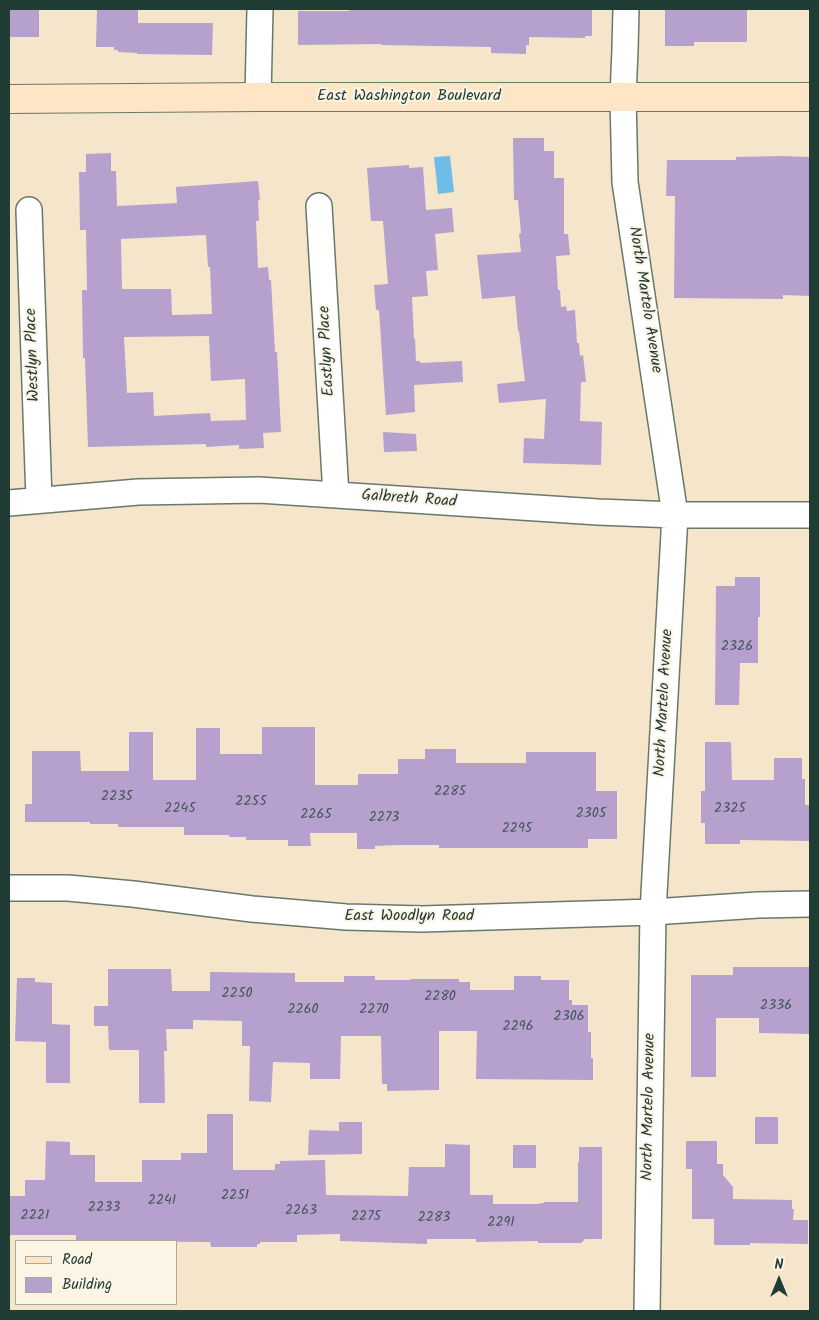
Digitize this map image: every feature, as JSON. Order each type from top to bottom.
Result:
[{"type":"main road","name":"East Washington Boulevard","points":[[9,98],[810,98]]},
{"type":"street","points":[[258,97],[260,9]]},
{"type":"street","name":"North Martelo Avenue","points":[[626,9],[623,98],[626,182],[676,515],[653,912],[647,1311]]},
{"type":"street","name":"Eastlyn Place","points":[[319,206],[336,495]]},
{"type":"street","name":"Westlyn Place","points":[[29,210],[39,500]]},
{"type":"street","name":"Galbreth Road","points":[[9,503],[138,492],[259,490],[598,512],[676,515],[810,515]]},
{"type":"street","name":"East Woodlyn Road","points":[[9,888],[68,888],[346,918],[422,919],[653,912],[758,905],[810,904]]},
{"type":"water","points":[[450,156],[454,192],[438,194],[434,157]]},
{"type":"building","points":[[9,9],[39,9],[39,37],[9,37]]},
{"type":"building","points":[[97,9],[138,9],[138,23],[213,23],[212,55],[137,54],[118,52],[118,50],[114,50],[114,47],[96,47]]},
{"type":"building","points":[[349,9],[592,9],[592,36],[585,36],[585,38],[529,37],[529,45],[526,45],[526,54],[491,53],[491,47],[381,44],[298,45],[298,11],[349,11]]},
{"type":"building","points":[[665,9],[747,9],[747,42],[694,42],[694,46],[665,46]]},
{"type":"building","points":[[513,138],[544,138],[544,151],[554,151],[554,178],[564,178],[564,234],[568,234],[570,255],[556,256],[558,290],[560,290],[561,307],[566,306],[567,311],[575,310],[577,343],[579,343],[580,356],[583,355],[586,382],[581,382],[580,421],[602,422],[601,465],[523,463],[524,438],[544,439],[546,399],[499,403],[497,384],[525,381],[515,296],[482,299],[477,255],[521,252],[518,200],[514,200]]},
{"type":"building","points":[[111,153],[111,171],[116,171],[117,206],[177,203],[176,187],[258,181],[260,200],[258,200],[259,221],[256,221],[258,268],[268,267],[269,280],[271,280],[281,432],[263,433],[264,448],[239,449],[239,445],[206,447],[206,444],[88,447],[85,358],[83,358],[82,290],[87,290],[86,230],[80,230],[79,172],[86,172],[86,154]],"holes":[[[206,235],[208,267],[210,267],[212,314],[172,315],[171,289],[122,289],[121,239]],[[209,336],[211,381],[245,379],[246,420],[211,421],[210,413],[154,416],[153,392],[127,393],[124,337]]]},
{"type":"building","points":[[736,157],[810,157],[810,296],[783,295],[783,299],[674,298],[675,196],[666,196],[667,160],[736,160]]},
{"type":"building","points":[[409,165],[409,168],[423,167],[426,210],[452,208],[454,232],[435,234],[438,270],[426,271],[428,296],[412,297],[416,361],[420,361],[420,363],[462,361],[463,382],[414,385],[415,412],[386,415],[379,310],[376,310],[374,285],[388,284],[383,221],[371,221],[367,168]]},
{"type":"building","points":[[383,432],[416,434],[417,451],[384,452]]},
{"type":"building","points":[[735,577],[760,577],[758,663],[740,663],[739,705],[715,705],[716,586],[735,586]]},
{"type":"building","points":[[262,727],[315,727],[315,785],[358,785],[358,774],[398,774],[398,759],[425,759],[425,749],[456,749],[456,763],[526,763],[526,752],[596,752],[596,791],[617,791],[617,839],[588,839],[588,848],[439,848],[439,845],[398,845],[375,846],[375,849],[357,849],[357,833],[310,833],[311,846],[288,846],[288,840],[246,840],[246,837],[229,837],[229,835],[184,835],[184,827],[118,827],[118,824],[90,824],[90,822],[25,822],[25,804],[32,804],[32,751],[80,751],[81,771],[129,771],[129,732],[153,732],[153,780],[196,780],[196,728],[220,728],[220,754],[262,754]]},
{"type":"building","points":[[705,742],[731,742],[732,780],[774,780],[774,758],[802,758],[802,779],[805,779],[805,805],[810,805],[810,841],[740,840],[740,844],[705,844],[705,823],[701,823],[701,791],[705,791]]},
{"type":"building","points":[[733,967],[810,967],[810,1034],[759,1033],[759,1018],[716,1018],[716,1077],[691,1077],[691,975],[733,975]]},
{"type":"building","points":[[108,969],[171,969],[172,991],[210,991],[210,972],[295,973],[295,982],[344,982],[344,976],[375,976],[375,980],[459,979],[459,982],[470,982],[470,990],[514,990],[514,976],[541,976],[541,980],[569,980],[569,1000],[572,1000],[572,1005],[588,1005],[588,1032],[591,1032],[593,1080],[476,1079],[477,1031],[439,1031],[439,1090],[387,1091],[387,1084],[382,1084],[381,1036],[341,1036],[340,1079],[310,1079],[310,1063],[273,1062],[271,1102],[249,1101],[250,1046],[242,1046],[242,1021],[193,1020],[193,1029],[166,1029],[167,1051],[164,1051],[165,1103],[139,1103],[139,1050],[109,1050],[108,1026],[94,1026],[94,1006],[108,1006]]},
{"type":"building","points":[[17,978],[35,978],[35,982],[52,983],[52,1024],[70,1025],[70,1083],[46,1083],[46,1042],[15,1041]]},
{"type":"building","points":[[207,1114],[233,1114],[233,1170],[275,1170],[275,1164],[280,1164],[280,1161],[325,1160],[326,1195],[408,1196],[409,1167],[445,1167],[445,1144],[470,1145],[470,1195],[493,1195],[493,1204],[537,1204],[544,1202],[578,1202],[579,1147],[602,1147],[602,1239],[585,1239],[581,1243],[538,1243],[538,1241],[476,1242],[476,1239],[427,1239],[427,1244],[340,1241],[340,1234],[297,1235],[297,1242],[260,1242],[260,1244],[257,1244],[257,1247],[211,1247],[210,1242],[178,1242],[178,1240],[76,1240],[76,1235],[10,1235],[10,1196],[25,1196],[25,1180],[45,1180],[46,1141],[70,1142],[70,1155],[95,1155],[95,1182],[142,1182],[142,1160],[181,1160],[181,1153],[207,1153]]},
{"type":"building","points":[[755,1117],[778,1117],[778,1144],[755,1144]]},
{"type":"building","points":[[339,1122],[362,1122],[362,1154],[308,1155],[309,1130],[339,1131]]},
{"type":"building","points":[[686,1141],[717,1141],[717,1164],[723,1164],[723,1175],[733,1187],[733,1199],[792,1200],[792,1209],[794,1209],[793,1220],[808,1220],[808,1244],[750,1243],[750,1245],[714,1245],[714,1219],[692,1219],[692,1169],[686,1169]]},
{"type":"building","points":[[513,1145],[536,1145],[536,1168],[513,1168]]}]
